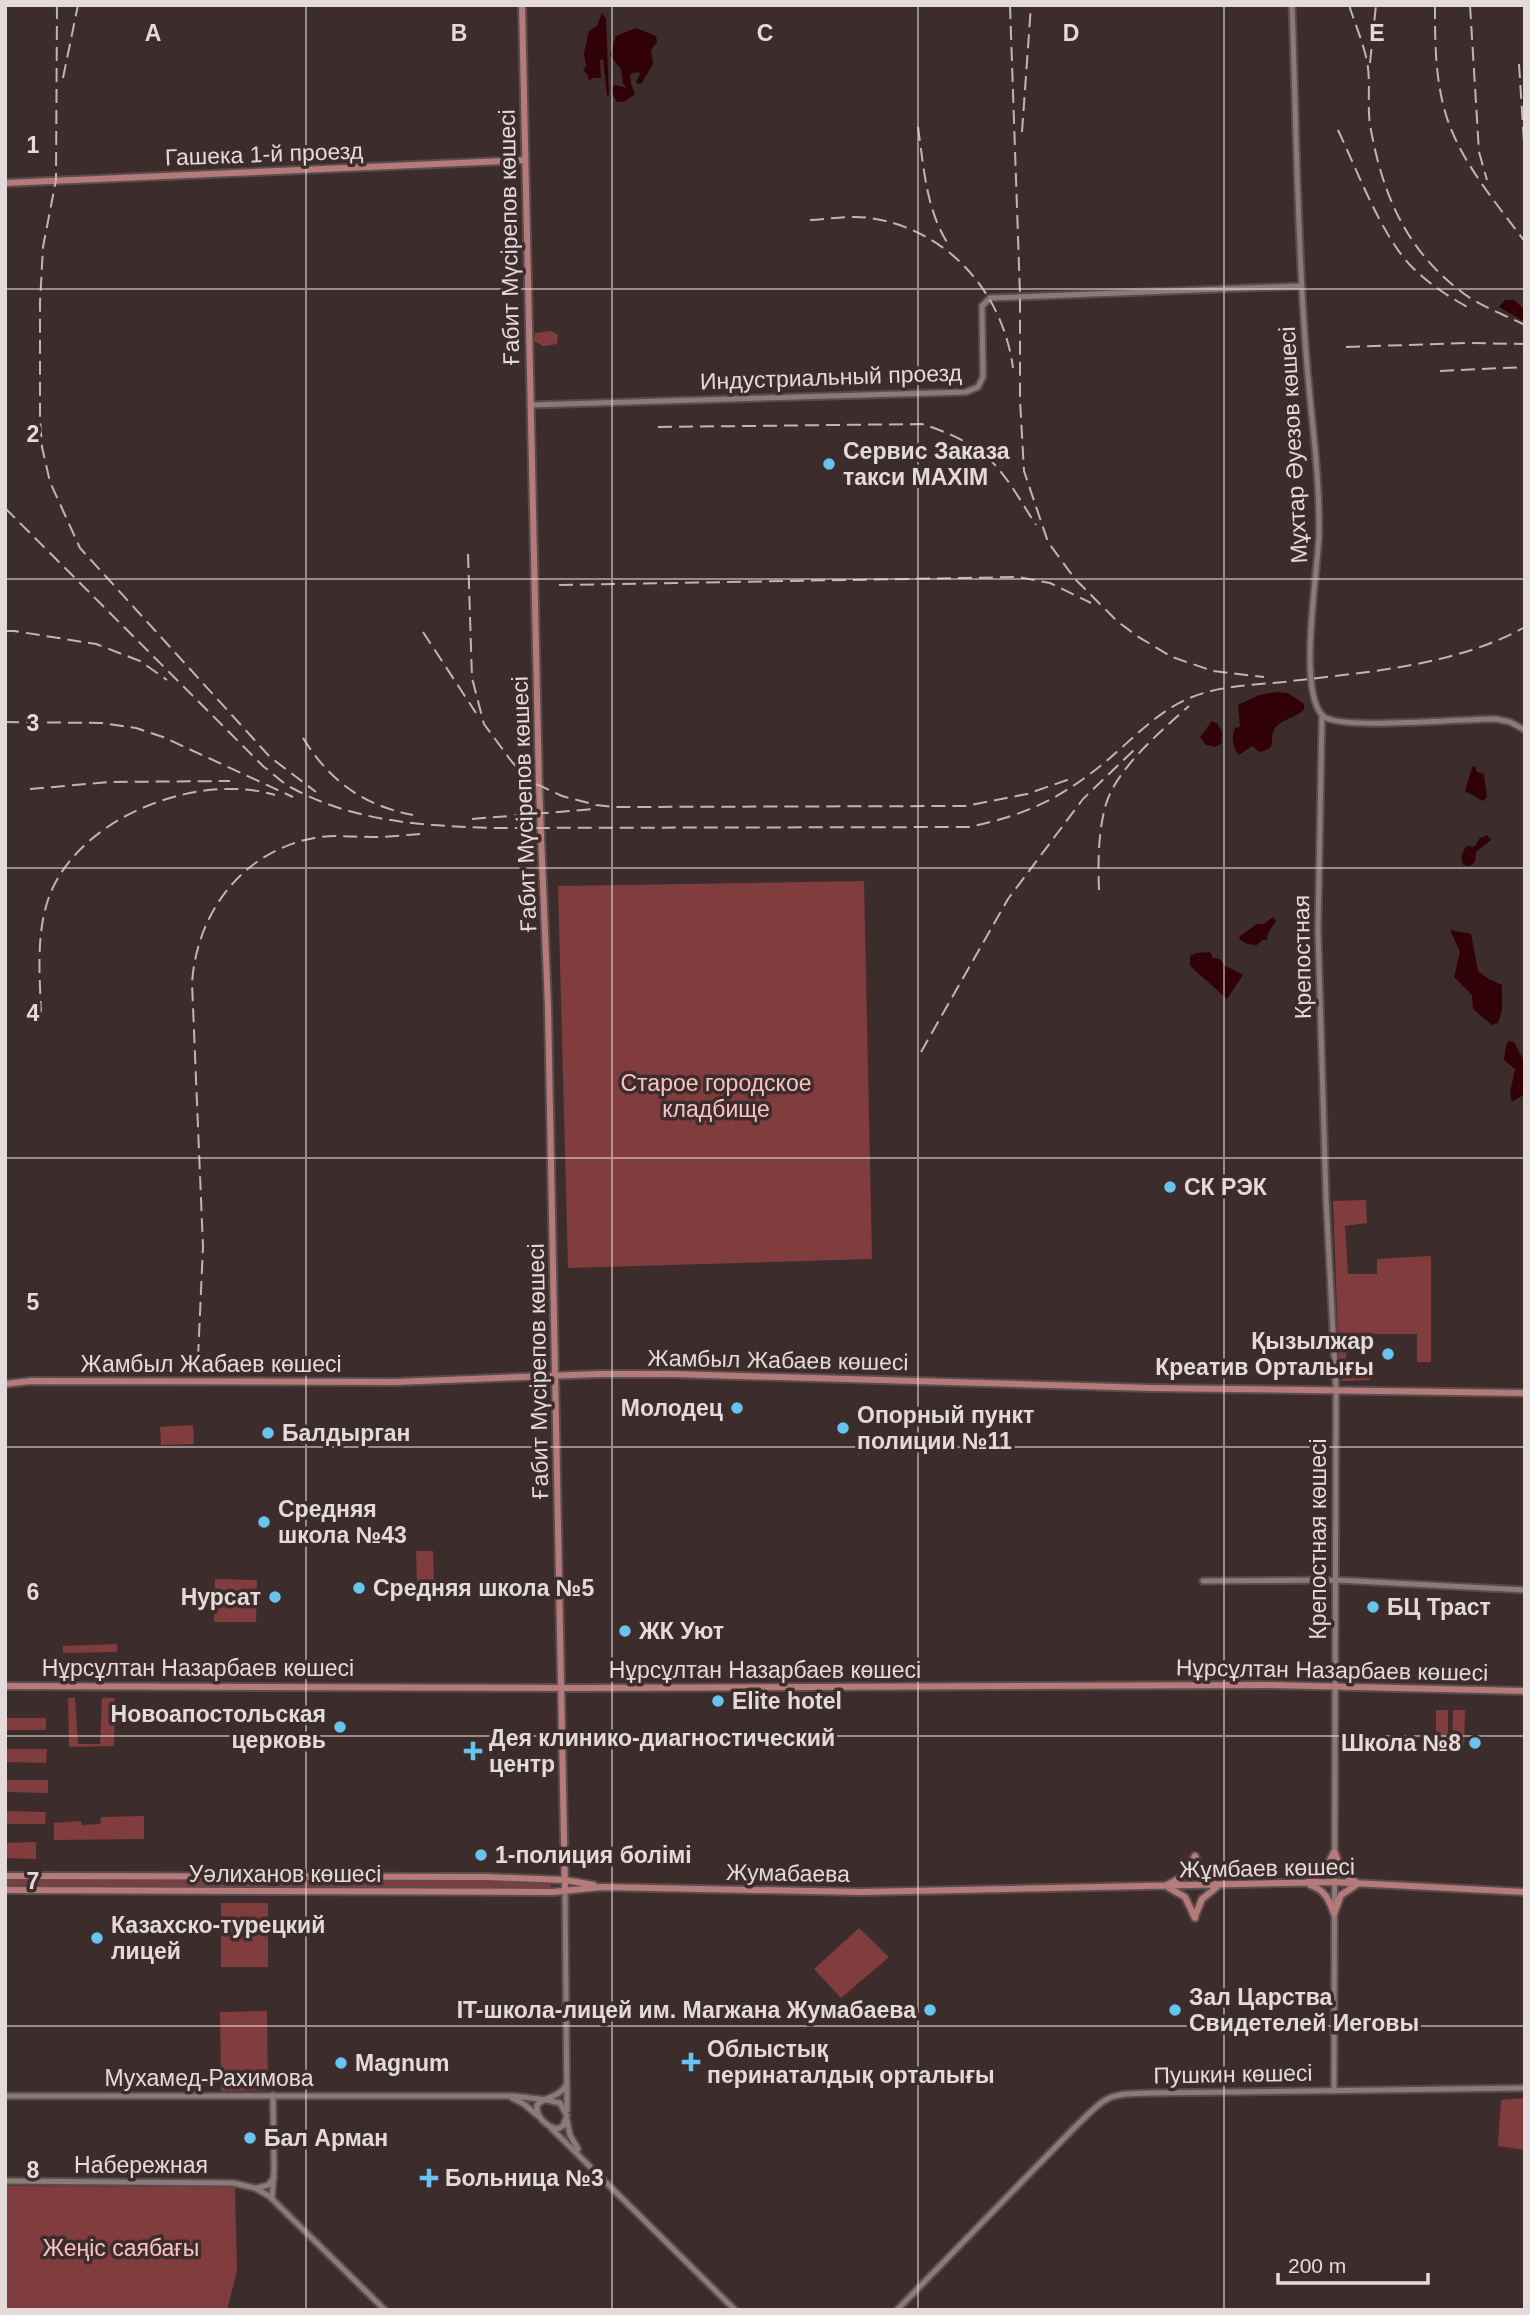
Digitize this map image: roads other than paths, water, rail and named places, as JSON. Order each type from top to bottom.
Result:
[{"type":"main road","name":"Ғабит Мүсірепов көшесі","points":[[522,5],[539,786],[548,1007],[562,1688]]},
{"type":"main road","name":"Гашека 1-й проезд","points":[[5,183],[525,160]]},
{"type":"main road","name":"Жамбыл Жабаев көшесі","points":[[31,1381],[395,1382],[674,1374],[1151,1388],[1525,1393]]},
{"type":"main road","points":[[5,1378],[31,1381]]},
{"type":"main road","points":[[5,1384],[31,1381]]},
{"type":"main road","name":"Нұрсұлтан Назарбаев көшесі","points":[[5,1686],[1335,1686],[1525,1691]]},
{"type":"main road","points":[[562,1688],[565,1891]]},
{"type":"main road","points":[[1303,1883],[1324,1873],[1334,1852]]},
{"type":"main road","points":[[1334,1852],[1344,1875],[1361,1883]]},
{"type":"main road","points":[[1163,1887],[1184,1876],[1195,1856],[1205,1879],[1222,1885]]},
{"type":"main road","name":"Уәлиханов көшесі","points":[[5,1875],[565,1880]]},
{"type":"main road","points":[[149,1892],[150,1875]]},
{"type":"main road","points":[[565,1880],[602,1887]]},
{"type":"main road","name":"Жұмбаев көшесі","points":[[1010,1889],[1334,1882],[1525,1892]]},
{"type":"main road","points":[[1303,1883],[1323,1892],[1334,1914]]},
{"type":"main road","points":[[1334,1914],[1343,1892],[1361,1883]]},
{"type":"main road","points":[[1163,1887],[1183,1895],[1195,1917],[1204,1896],[1222,1885]]},
{"type":"main road","name":"Жумабаева","points":[[565,1891],[602,1887],[861,1892],[1010,1889]]},
{"type":"main road","name":"Уәлиханов көшесі","points":[[5,1891],[565,1891]]},
{"type":"street","name":"Мұхтар Әуезов көшесі","points":[[1293,5],[1301,286],[1319,530],[1310,674],[1312,695],[1322,715]]},
{"type":"street","name":"Индустриальный проезд","points":[[530,405],[966,392],[976,389],[984,377],[982,306],[990,298],[1301,286]]},
{"type":"street","points":[[1322,715],[1334,722],[1348,723],[1496,719],[1510,722],[1525,730]]},
{"type":"street","name":"Крепостная","points":[[1322,715],[1318,930],[1326,1198]]},
{"type":"street","name":"Крепостная көшесі","points":[[1326,1198],[1336,1390],[1334,2091]]},
{"type":"street","points":[[1203,1581],[1336,1580],[1525,1590]]},
{"type":"street","points":[[565,1891],[567,2116],[570,2136],[583,2158]]},
{"type":"street","points":[[547,2100],[560,2103],[567,2116],[565,2124],[559,2129],[545,2122],[537,2108],[539,2103],[559,2095],[567,2084]]},
{"type":"street","name":"Пушкин көшесі","points":[[897,2310],[1095,2107],[1111,2096],[1153,2093],[1525,2088]]},
{"type":"street","points":[[272,2199],[273,2095]]},
{"type":"street","points":[[498,2095],[524,2104],[545,2122],[735,2310]]},
{"type":"street","name":"Мухамед-Рахимова","points":[[5,2096],[498,2095],[547,2100]]},
{"type":"street","points":[[256,2188],[266,2187],[274,2178]]},
{"type":"street","name":"Набережная","points":[[5,2181],[186,2181],[242,2184],[256,2188],[272,2199],[385,2310]]},
{"type":"railway","points":[[57,5],[56,180],[43,247],[40,303],[40,419],[42,447],[50,482],[80,548],[270,757],[316,792]]},
{"type":"railway","points":[[63,78],[78,5]]},
{"type":"railway","points":[[1010,5],[1024,471],[1048,542],[1075,579],[1117,621],[1137,636],[1172,657],[1213,671],[1264,677]]},
{"type":"railway","points":[[1022,132],[1031,5]]},
{"type":"railway","points":[[1349,5],[1367,61],[1369,117],[1375,150],[1398,216],[1424,256],[1459,290],[1525,325]]},
{"type":"railway","points":[[1370,63],[1376,5]]},
{"type":"railway","points":[[1435,5],[1437,70],[1450,126],[1467,162],[1525,242]]},
{"type":"railway","points":[[1470,5],[1479,152],[1487,180]]},
{"type":"railway","points":[[1519,64],[1525,158]]},
{"type":"railway","points":[[918,127],[931,204],[950,247]]},
{"type":"railway","points":[[1338,130],[1371,202],[1401,254],[1426,279],[1469,308]]},
{"type":"railway","points":[[810,220],[848,217],[898,224],[923,235],[946,250],[967,269],[984,290],[1007,340],[1013,368]]},
{"type":"railway","points":[[1346,347],[1525,344]]},
{"type":"railway","points":[[1440,371],[1525,367]]},
{"type":"railway","points":[[658,427],[922,424],[956,437],[987,457],[1007,480],[1036,525]]},
{"type":"railway","points":[[5,508],[264,767],[286,784],[343,809],[419,824],[497,828],[969,827],[1009,817],[1060,794],[1093,772],[1165,712],[1197,695],[1233,687],[1408,666],[1468,651],[1525,627]]},
{"type":"railway","points":[[468,554],[472,678],[484,724],[530,781],[562,796],[615,807],[965,806],[1027,794],[1070,779]]},
{"type":"railway","points":[[559,585],[1018,577],[1050,583],[1091,603]]},
{"type":"railway","points":[[5,631],[96,644],[140,661],[167,680]]},
{"type":"railway","points":[[423,632],[476,713]]},
{"type":"railway","points":[[1099,890],[1100,836],[1103,815],[1112,790],[1130,763],[1189,706]]},
{"type":"railway","points":[[5,722],[102,723],[136,728],[163,737],[293,797]]},
{"type":"railway","points":[[303,738],[324,767],[349,789],[378,805],[413,815]]},
{"type":"railway","points":[[921,1052],[1008,899],[1083,799],[1136,748]]},
{"type":"railway","points":[[30,789],[110,782],[230,781]]},
{"type":"railway","points":[[41,1015],[41,930],[47,903],[61,874],[82,848],[109,826],[140,809],[174,797],[209,790],[243,789],[275,795]]},
{"type":"railway","points":[[472,819],[594,809]]},
{"type":"railway","points":[[198,1358],[203,1247],[192,983],[203,932],[215,908],[247,869],[292,844],[325,836],[379,837],[421,834]]},
{"type":"place","name":"Сервис Заказа такси MAXIM","points":[[829,464]]},
{"type":"place","name":"СК РЭК","points":[[1170,1187]]},
{"type":"place","name":"Қызылжар Креатив Орталығы","points":[[1388,1354]]},
{"type":"place","name":"Молодец","points":[[737,1408]]},
{"type":"place","name":"Опорный пункт полиции №11","points":[[843,1428]]},
{"type":"place","name":"Балдырган","points":[[268,1433]]},
{"type":"place","name":"Средняя школа №43","points":[[264,1522]]},
{"type":"place","name":"Средняя школа №5","points":[[359,1588]]},
{"type":"place","name":"Нурсат","points":[[275,1597]]},
{"type":"place","name":"БЦ Траст","points":[[1373,1607]]},
{"type":"place","name":"ЖК Уют","points":[[625,1631]]},
{"type":"place","name":"Elite hotel","points":[[718,1701]]},
{"type":"place","name":"Новоапостольская церковь","points":[[340,1727]]},
{"type":"place","name":"Школа №8","points":[[1475,1743]]},
{"type":"place","name":"Дея клинико-диагностический центр","points":[[473,1751]]},
{"type":"place","name":"1-полиция болiмi","points":[[481,1855]]},
{"type":"place","name":"Казахско-турецкий лицей","points":[[97,1938]]},
{"type":"place","name":"IT-школа-лицей им. Магжана Жумабаева","points":[[930,2010]]},
{"type":"place","name":"Зал Царства Свидетелей Иеговы","points":[[1175,2010]]},
{"type":"place","name":"Облыстық перинаталдық орталығы","points":[[691,2062]]},
{"type":"place","name":"Magnum","points":[[341,2063]]},
{"type":"place","name":"Бал Арман","points":[[250,2138]]},
{"type":"place","name":"Больница №3","points":[[429,2178]]},
{"type":"park label","name":"Старое городское кладбище","points":[[716,1096]]},
{"type":"park label","name":"Жеңіс саябағы","points":[[121,2248]]}]
